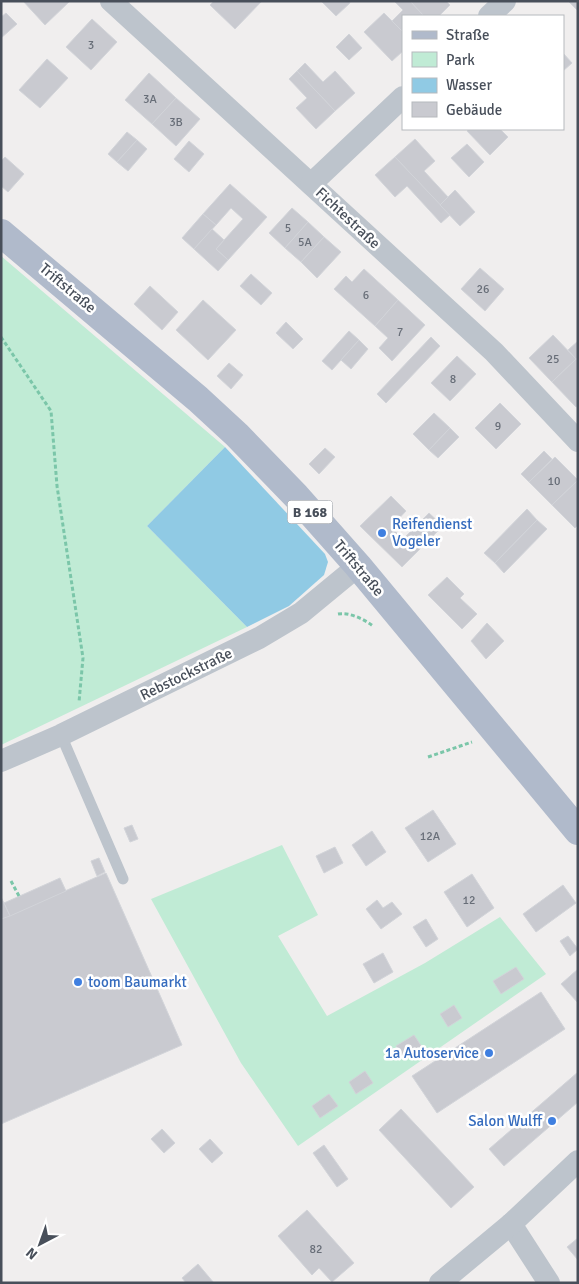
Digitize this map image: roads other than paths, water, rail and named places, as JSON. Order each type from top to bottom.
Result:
[{"type":"main road","name":"Triftstraße","points":[[1,233],[191,392],[231,429],[296,496],[358,566],[578,831]]},
{"type":"street","name":"Fichtestraße","points":[[111,1],[494,352],[578,441]]},
{"type":"street","points":[[490,15],[505,1]]},
{"type":"street","points":[[311,184],[402,98]]},
{"type":"street","name":"Rebstockstraße","points":[[1,760],[71,730],[259,638],[301,613],[358,566]]},
{"type":"street","points":[[440,1283],[511,1224],[578,1161]]},
{"type":"street","points":[[511,1224],[549,1283]]},
{"type":"lane","points":[[71,730],[123,878]]},
{"type":"water","points":[[225,447],[325,554],[328,562],[324,575],[289,606],[247,627],[147,526]]},
{"type":"place","name":"Reifendienst Vogeler","points":[[382,533]]},
{"type":"place","name":"toom Baumarkt","points":[[78,982]]},
{"type":"place","name":"1a Autoservice","points":[[489,1053]]},
{"type":"place","name":"Salon Wulff","points":[[552,1121]]}]
